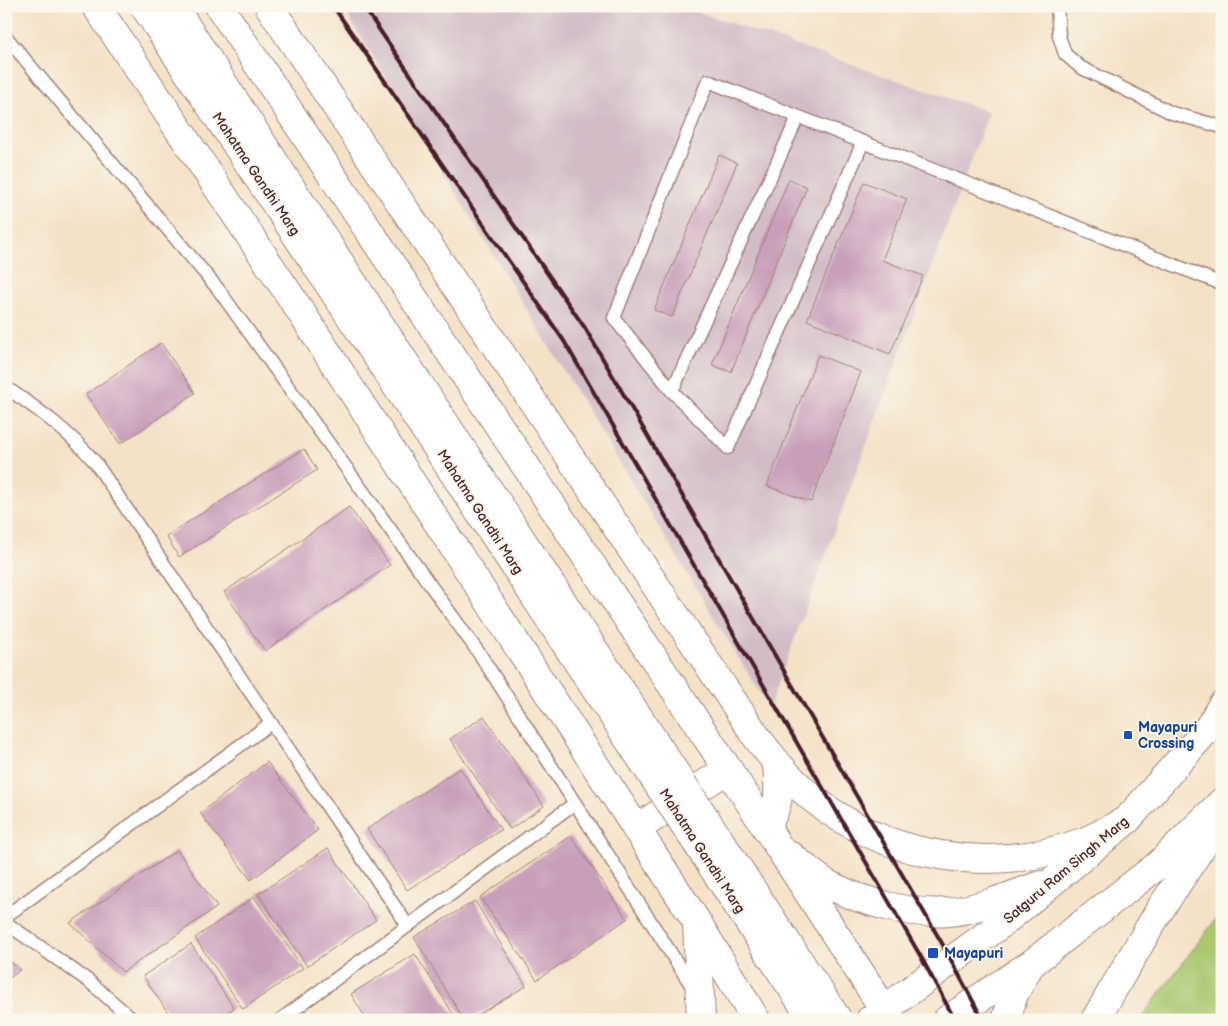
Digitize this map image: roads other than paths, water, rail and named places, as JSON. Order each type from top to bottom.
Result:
[{"type":"main road","points":[[96,6],[293,301],[697,922],[756,1020]]},
{"type":"main road","name":"Mahatma Gandhi Marg","points":[[144,6],[369,344],[813,1020]]},
{"type":"main road","name":"Mahatma Gandhi Marg","points":[[173,6],[392,343],[838,1020]]},
{"type":"main road","points":[[220,6],[724,763],[882,1016]]},
{"type":"main road","points":[[269,6],[752,731],[777,764],[811,797],[851,824],[895,845],[941,856],[989,860],[1037,855],[1084,842],[1127,820]]},
{"type":"main road","name":"Satguru Ram Singh Marg","points":[[882,1016],[1004,922],[1127,820],[1210,727],[1222,705]]},
{"type":"main road","points":[[636,829],[724,763]]},
{"type":"main road","points":[[771,836],[779,790],[777,764]]},
{"type":"main road","points":[[947,1020],[1032,964],[1158,865],[1222,802]]},
{"type":"main road","points":[[1094,1020],[1159,911],[1222,816]]},
{"type":"main road","points":[[771,836],[830,885],[867,900],[909,910],[949,912],[991,902],[1056,880]]},
{"type":"main road","points":[[697,922],[700,1009]]},
{"type":"main road","points":[[1006,1020],[1014,994],[1032,964]]},
{"type":"lane","points":[[1057,6],[1059,36],[1065,54],[1080,66],[1172,113],[1222,127]]},
{"type":"lane","points":[[6,37],[218,289],[481,656],[575,803],[700,1009]]},
{"type":"lane","points":[[862,142],[728,448],[672,391],[614,318],[708,81],[1222,284]]},
{"type":"lane","points":[[672,391],[798,117]]},
{"type":"lane","points":[[7,390],[45,414],[74,438],[95,462],[408,926]]},
{"type":"lane","points":[[6,916],[271,723]]},
{"type":"lane","points":[[280,1020],[575,803]]},
{"type":"lane","points":[[6,924],[90,982],[133,1020]]},
{"type":"railway","points":[[333,6],[564,341],[921,957],[955,1020]]},
{"type":"railway","points":[[363,6],[585,328],[943,945],[983,1020]]},
{"type":"place","name":"Mayapuri Crossing","points":[[1128,735]]},
{"type":"place","name":"Mayapuri","points":[[933,953]]}]
